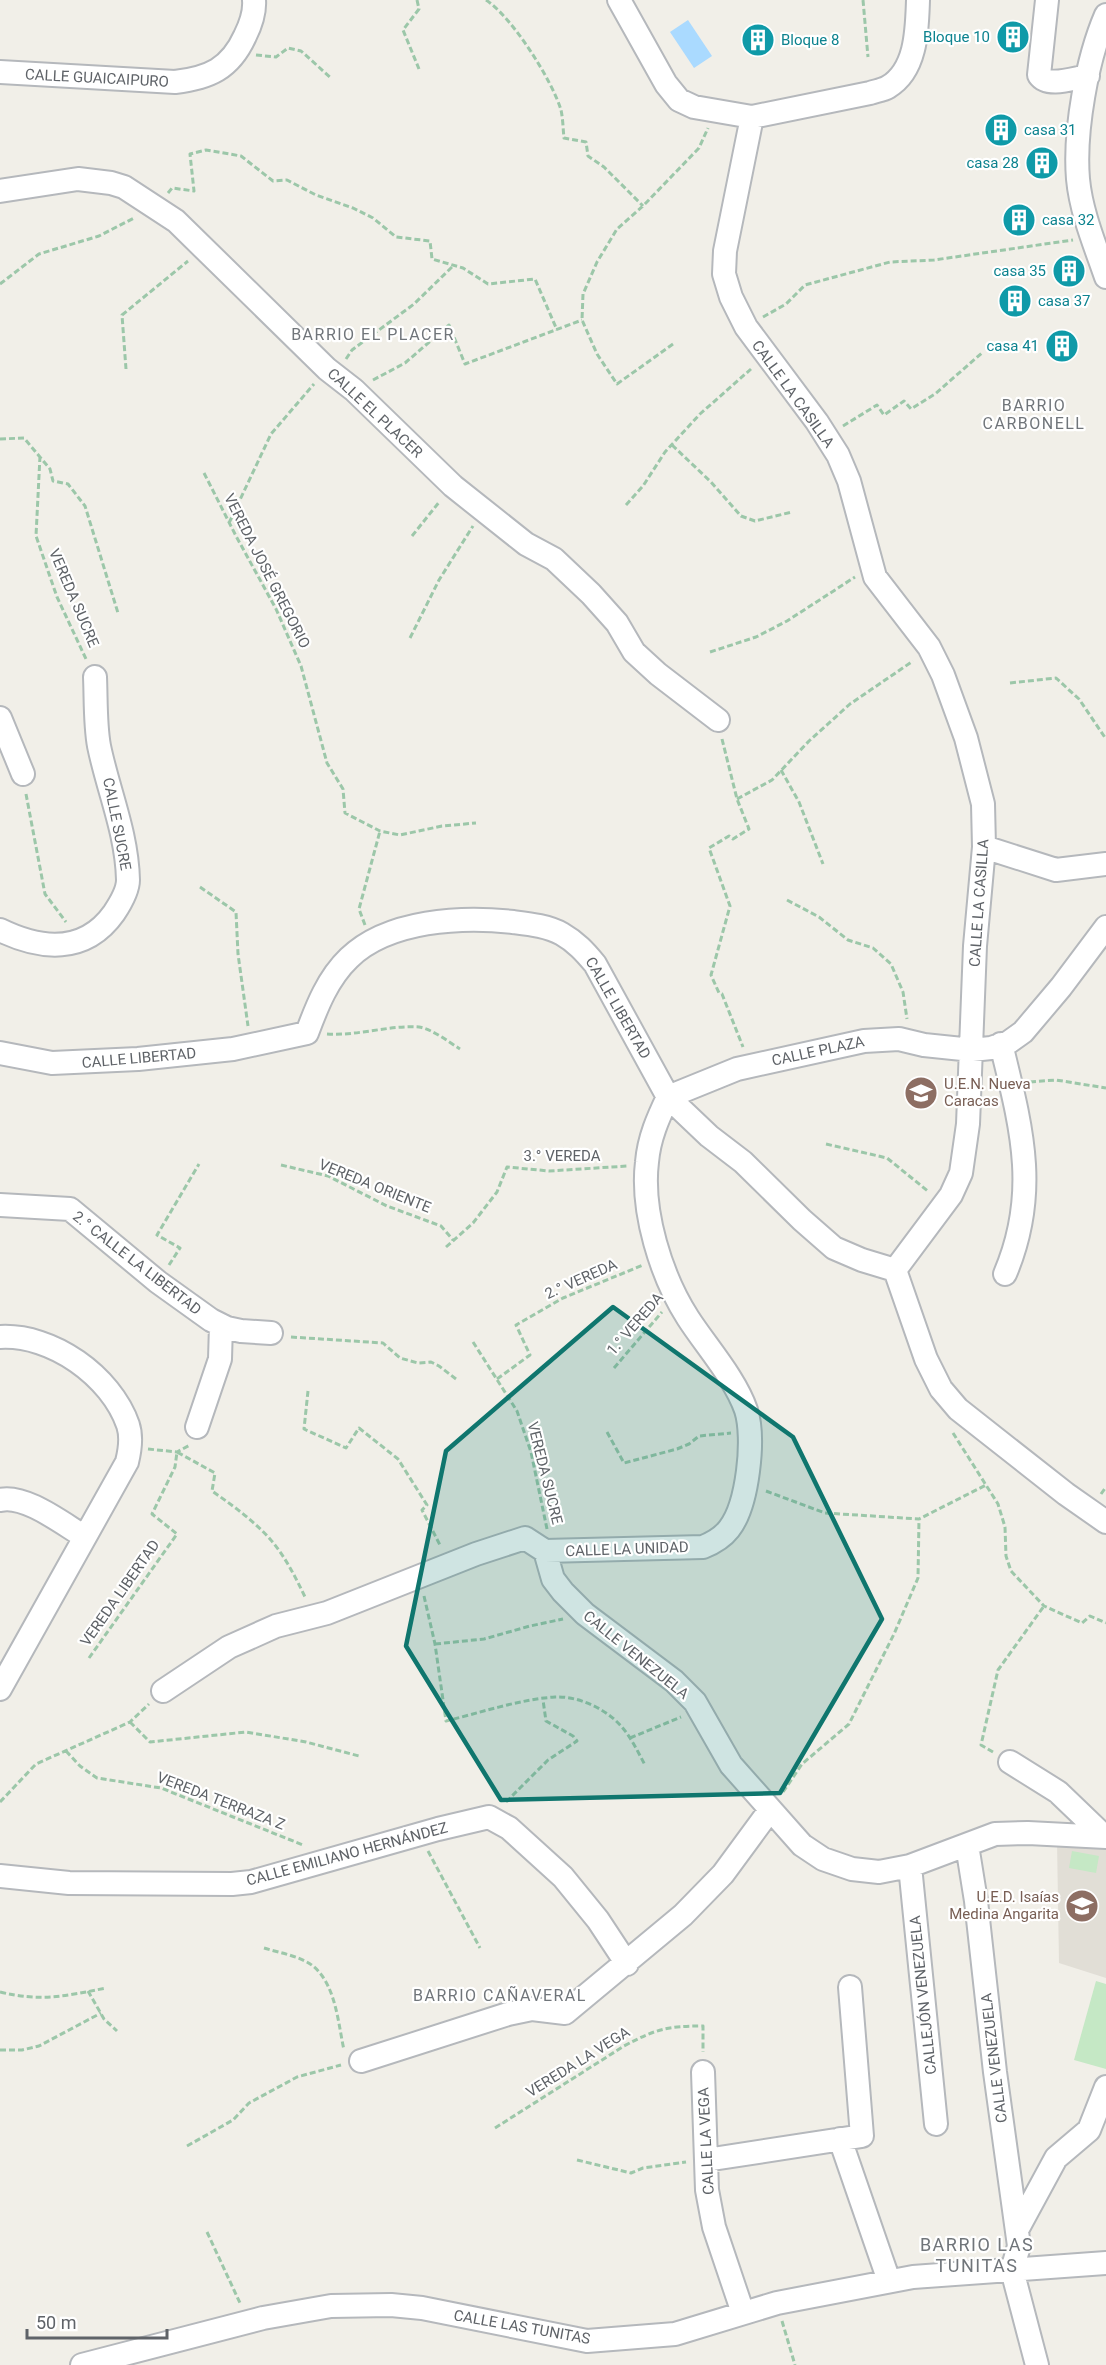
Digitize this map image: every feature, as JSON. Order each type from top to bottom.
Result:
[{"type":"street","name":"CALLE GUAICAIPURO","points":[[0,72],[175,82],[202,77],[222,68],[238,53],[249,28],[254,0]]},
{"type":"street","points":[[619,0],[666,84],[679,100],[694,107],[715,112],[752,117],[889,87],[902,74],[910,60],[915,40],[918,0]]},
{"type":"street","points":[[1047,0],[1039,75],[1043,80],[1049,82],[1093,80]]},
{"type":"street","points":[[1105,21],[1093,80],[1082,110],[1078,178],[1085,214],[1106,277]]},
{"type":"street","name":"CALLE LA CASILLA","points":[[752,117],[725,251],[724,274],[731,297],[746,327],[838,455],[849,481],[872,566],[881,586],[930,651],[943,675],[971,756],[982,804],[984,847],[975,946],[968,1124],[961,1173],[943,1206],[895,1270]]},
{"type":"street","name":"CALLE EL PLACER","points":[[0,191],[78,179],[111,183],[124,187],[176,221],[331,372],[354,390],[453,486],[526,544],[554,559],[591,594],[617,623],[634,652],[658,674],[718,720]]},
{"type":"street","name":"CALLE SUCRE","points":[[82,941],[98,931],[111,917],[121,903],[128,882],[115,803],[99,744],[95,677]]},
{"type":"street","points":[[0,718],[23,774]]},
{"type":"street","points":[[984,847],[1056,870],[1106,864]]},
{"type":"street","name":"CALLE LIBERTAD","points":[[0,1053],[52,1063],[138,1059],[233,1049],[307,1033],[315,1010],[331,979],[349,957],[385,935],[431,922],[461,919],[490,919],[534,925],[560,933],[579,946],[596,964],[669,1097],[709,1136],[743,1162],[834,1248],[895,1270]]},
{"type":"street","points":[[1005,1274],[1019,1235],[1025,1194],[1023,1146],[1001,1044],[1023,1032],[1061,987],[1106,927]]},
{"type":"street","points":[[0,930],[18,939],[42,944],[82,941]]},
{"type":"street","name":"CALLE PLAZA","points":[[669,1097],[750,1066],[864,1041],[884,1038],[972,1050],[992,1048],[1001,1044]]},
{"type":"street","name":"CALLE LA UNIDAD","points":[[163,1691],[229,1647],[276,1626],[315,1617],[525,1538],[549,1551],[703,1547],[716,1542],[729,1529],[740,1509],[744,1483],[751,1433],[746,1410],[734,1387],[675,1297],[660,1257],[646,1188],[647,1162],[656,1121],[669,1097]]},
{"type":"street","name":"2.° CALLE LA LIBERTAD","points":[[0,1205],[70,1209],[158,1282],[221,1325],[241,1331],[271,1333]]},
{"type":"street","points":[[895,1270],[926,1359],[946,1396],[957,1410],[1106,1522]]},
{"type":"street","points":[[197,1426],[220,1359],[221,1325]]},
{"type":"street","points":[[0,1337],[36,1341],[71,1356],[103,1383],[128,1426],[130,1447],[127,1462],[0,1689]]},
{"type":"street","points":[[0,1500],[8,1498],[23,1502],[85,1537]]},
{"type":"street","name":"CALLE VENEZUELA","points":[[549,1551],[553,1579],[585,1614],[674,1681],[699,1709],[731,1765],[802,1845],[823,1859],[852,1869],[879,1872],[910,1866],[995,1834],[1028,1833],[1106,1837]]},
{"type":"street","points":[[1010,1762],[1058,1792],[1106,1837]]},
{"type":"street","points":[[354,2062],[508,2013],[532,2009],[564,2013],[627,1964],[683,1915],[723,1874],[770,1810]]},
{"type":"street","points":[[489,1817],[509,1828],[563,1877],[598,1920],[627,1964]]},
{"type":"street","name":"CALLE EMILIANO HERNÁNDEZ","points":[[0,1876],[69,1883],[232,1884],[251,1882],[419,1834],[489,1817]]},
{"type":"street","name":"CALLE VENEZUELA","points":[[967,1845],[1019,2246],[1012,2270]]},
{"type":"street","name":"CALLEJÓN VENEZUELA","points":[[910,1866],[936,2124]]},
{"type":"street","points":[[706,2160],[862,2136],[850,1987]]},
{"type":"street","name":"CALLE LA VEGA","points":[[702,2072],[707,2190],[714,2227],[743,2313]]},
{"type":"street","points":[[1017,2230],[1056,2158],[1089,2130],[1106,2087]]},
{"type":"street","points":[[840,2139],[890,2281]]},
{"type":"street","name":"CALLE LAS TUNITAS","points":[[82,2365],[248,2321],[331,2306],[391,2305],[422,2308],[587,2341],[675,2334],[777,2303],[913,2277],[1106,2263]]},
{"type":"street","points":[[1012,2270],[1037,2365]]},
{"type":"path","points":[[417,0],[419,9],[403,30],[419,69]]},
{"type":"path","points":[[486,0],[495,6],[522,40],[547,78],[561,111],[564,138],[586,142],[588,156],[604,167],[643,206]]},
{"type":"path","points":[[862,0],[868,57]]},
{"type":"path","points":[[238,53],[276,57],[288,48],[301,51],[331,78]]},
{"type":"path","points":[[673,344],[617,384],[597,354],[582,320],[583,294],[597,262],[617,229],[643,206],[699,148],[715,112]]},
{"type":"path","points":[[0,284],[39,254],[99,236],[155,207],[172,188],[194,191],[190,154],[206,150],[241,156],[273,181],[287,180],[316,195],[353,208],[373,218],[396,237],[429,241],[432,258],[463,268],[488,284],[535,279],[557,330]]},
{"type":"path","points":[[746,327],[786,304],[805,285],[890,262],[934,260],[1093,237]]},
{"type":"path","points":[[126,369],[122,315],[204,249]]},
{"type":"path","points":[[229,522],[271,434],[352,350],[414,304],[453,266]]},
{"type":"path","points":[[354,390],[405,363],[449,325],[465,364],[582,320]]},
{"type":"path","points":[[826,437],[877,405],[884,416],[904,401],[910,409],[935,394],[983,352]]},
{"type":"path","points":[[626,504],[643,486],[672,445],[700,414],[732,388],[765,355]]},
{"type":"path","points":[[0,439],[24,438],[50,469],[53,481],[68,484],[85,506],[118,613]]},
{"type":"path","points":[[672,445],[741,516],[755,521],[792,512]]},
{"type":"path","name":"VEREDA SUCRE","points":[[40,456],[36,536],[57,597],[95,677]]},
{"type":"path","name":"VEREDA JOSÉ GREGORIO","points":[[204,473],[276,609],[302,666],[327,763],[343,789],[345,813],[380,831],[400,835],[442,826],[476,823]]},
{"type":"path","points":[[412,536],[453,486]]},
{"type":"path","points":[[410,638],[439,580],[484,510]]},
{"type":"path","points":[[710,652],[756,637],[787,621],[872,566]]},
{"type":"path","points":[[737,799],[772,780],[809,741],[850,704],[930,651]]},
{"type":"path","points":[[1010,684],[1056,678],[1079,699],[1106,739]]},
{"type":"path","points":[[718,720],[737,799],[749,829],[733,839],[729,836],[709,848],[730,906],[711,975],[719,993],[722,994],[750,1066]]},
{"type":"path","points":[[781,770],[799,802],[823,864]]},
{"type":"path","points":[[23,774],[45,894],[82,941]]},
{"type":"path","points":[[371,943],[359,909],[380,831]]},
{"type":"path","points":[[200,887],[236,912],[238,954],[251,1046]]},
{"type":"path","points":[[787,900],[819,917],[848,940],[873,948],[891,964],[903,992],[910,1042]]},
{"type":"path","points":[[307,1033],[349,1035],[422,1027],[460,1049]]},
{"type":"path","points":[[1011,1083],[1056,1080],[1106,1088]]},
{"type":"path","points":[[826,1144],[886,1158],[922,1184],[943,1206]]},
{"type":"path","name":"3.° VEREDA","points":[[446,1246],[473,1223],[497,1192],[507,1167],[549,1171],[617,1168],[647,1162]]},
{"type":"path","points":[[158,1282],[180,1248],[157,1235],[199,1164]]},
{"type":"path","name":"VEREDA ORIENTE","points":[[281,1166],[328,1176],[387,1206],[441,1226],[453,1240]]},
{"type":"path","name":"2.° VEREDA","points":[[497,1379],[530,1355],[516,1325],[563,1298],[660,1257]]},
{"type":"path","name":"1.° VEREDA","points":[[614,1368],[675,1297]]},
{"type":"path","points":[[271,1333],[301,1340],[383,1343],[400,1358],[418,1363],[431,1362],[456,1378]]},
{"type":"path","name":"VEREDA SUCRE","points":[[473,1342],[517,1412],[531,1452],[549,1551]]},
{"type":"path","points":[[308,1391],[304,1429],[346,1448],[359,1428],[398,1459],[427,1505],[422,1510],[450,1565]]},
{"type":"path","points":[[946,1396],[953,1433],[998,1504],[1005,1527],[1006,1556],[1011,1571],[1044,1606],[1082,1623],[1090,1616],[1106,1623]]},
{"type":"path","points":[[177,1452],[190,1447],[197,1426]]},
{"type":"path","points":[[607,1432],[624,1463],[635,1462],[677,1449],[689,1444],[699,1436],[751,1433]]},
{"type":"path","points":[[130,1447],[177,1452],[215,1473],[212,1491],[240,1511],[270,1539],[294,1574],[315,1617]]},
{"type":"path","name":"VEREDA LIBERTAD","points":[[89,1658],[177,1534],[152,1514],[175,1467],[177,1452]]},
{"type":"path","points":[[744,1483],[825,1513],[919,1520],[986,1485]]},
{"type":"path","points":[[770,1810],[802,1764],[849,1724],[894,1634],[918,1578],[919,1520]]},
{"type":"path","points":[[419,1578],[435,1644],[446,1721],[556,1697],[598,1707],[610,1715],[630,1738],[645,1765]]},
{"type":"path","points":[[1010,1762],[981,1745],[998,1670],[1044,1606]]},
{"type":"path","points":[[435,1644],[484,1639],[585,1614]]},
{"type":"path","points":[[0,1802],[36,1764],[130,1722],[163,1691]]},
{"type":"path","points":[[489,1817],[522,1788],[548,1760],[577,1741],[573,1736],[546,1721],[543,1700]]},
{"type":"path","points":[[630,1738],[699,1709]]},
{"type":"path","points":[[130,1722],[150,1742],[246,1732],[306,1742],[359,1756]]},
{"type":"path","name":"VEREDA TERRAZA Z","points":[[66,1751],[80,1766],[97,1778],[161,1788],[310,1847]]},
{"type":"path","points":[[419,1834],[480,1948]]},
{"type":"path","points":[[187,2146],[233,2120],[249,2103],[297,2078],[354,2062],[329,1988],[323,1977],[312,1965],[264,1948]]},
{"type":"path","points":[[0,1992],[38,1999],[106,1988]]},
{"type":"path","points":[[88,1991],[101,2013],[117,2031]]},
{"type":"path","points":[[0,2050],[22,2050],[39,2046],[101,2013]]},
{"type":"path","name":"VEREDA LA VEGA","points":[[495,2128],[624,2046],[646,2034],[670,2026],[703,2026],[702,2072]]},
{"type":"path","points":[[577,2160],[631,2174],[643,2168],[706,2160]]},
{"type":"path","points":[[207,2232],[248,2321]]},
{"type":"path","points":[[777,2303],[795,2365]]},
{"type":"highlighted area","points":[[613,1307],[793,1437],[882,1619],[780,1793],[501,1800],[406,1646],[446,1451]]},
{"type":"shaded area","name":"U.E.D. Isaías Medina Angarita","points":[[1057,1841],[1106,1849],[1106,1978],[1059,1963]]},
{"type":"green space","points":[[1072,1851],[1099,1856],[1096,1873],[1069,1868]]},
{"type":"green space","points":[[1096,1981],[1106,1984],[1106,2069],[1074,2060]]},
{"type":"water","points":[[688,20],[712,56],[694,68],[670,32]]},
{"type":"place","name":"Bloque 10","points":[[1013,37]]},
{"type":"place","name":"Bloque 8","points":[[758,40]]},
{"type":"place","name":"casa 31","points":[[1001,130]]},
{"type":"place","name":"casa 28","points":[[1042,163]]},
{"type":"place","name":"casa 32","points":[[1019,220]]},
{"type":"place","name":"casa 35","points":[[1069,271]]},
{"type":"place","name":"casa 37","points":[[1015,301]]},
{"type":"place","name":"casa 41","points":[[1062,346]]},
{"type":"place","name":"U.E.N. Nueva Caracas","points":[[921,1093]]},
{"type":"place","name":"U.E.D. Isaías Medina Angarita","points":[[1082,1906]]},
{"type":"district","name":"BARRIO EL PLACER","points":[[373,334]]},
{"type":"district","name":"BARRIO CARBONELL","points":[[1034,414]]},
{"type":"district","name":"BARRIO CAÑAVERAL","points":[[500,1995]]},
{"type":"district","name":"BARRIO LAS TUNITAS","points":[[977,2254]]}]
